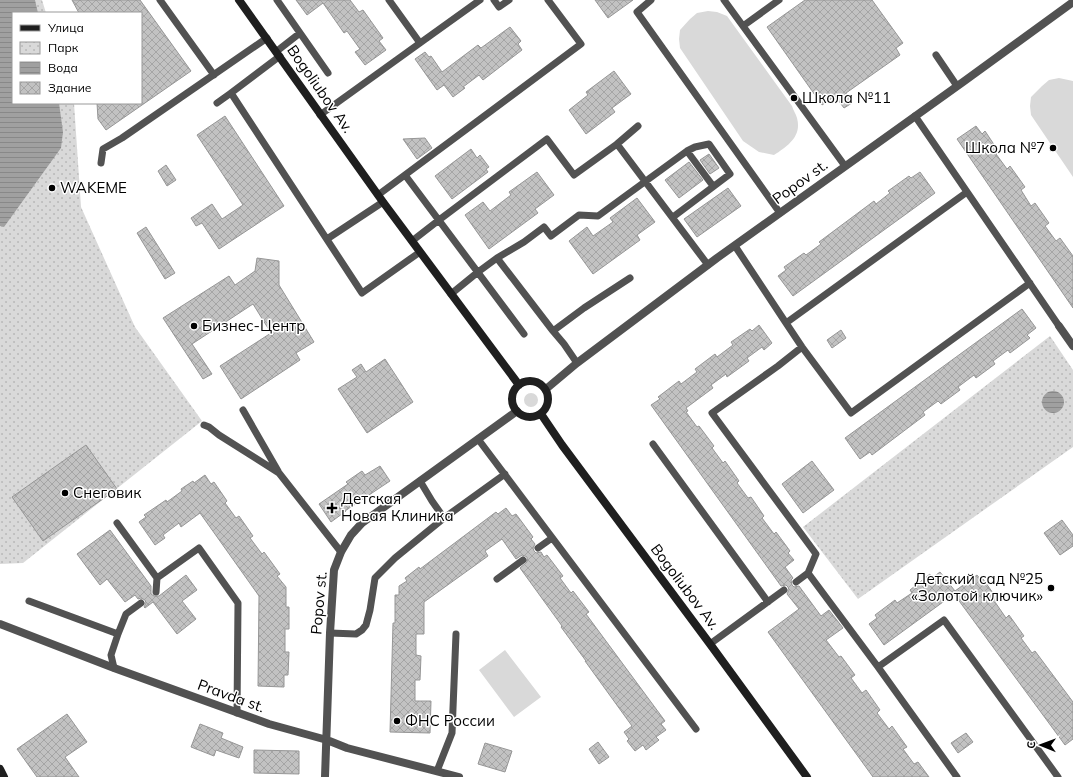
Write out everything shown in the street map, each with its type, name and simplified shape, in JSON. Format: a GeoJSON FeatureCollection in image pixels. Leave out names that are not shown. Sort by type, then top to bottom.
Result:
{"type":"FeatureCollection","features":[{"type":"Feature","properties":{"kind":"main road","name":"Bogoliubov Av."},"geometry":{"type":"LineString","coordinates":[[239,0],[383,202]]}},
{"type":"Feature","properties":{"kind":"main road"},"geometry":{"type":"LineString","coordinates":[[383,202],[519,385]]}},
{"type":"Feature","properties":{"kind":"main road"},"geometry":{"type":"LineString","coordinates":[[526,381],[540,383],[546,388],[548,402],[546,409],[541,414],[528,417],[517,411],[513,405],[512,398],[514,390],[526,381]]}},
{"type":"Feature","properties":{"kind":"main road","name":"Bogoliubov Av."},"geometry":{"type":"LineString","coordinates":[[541,414],[562,446],[807,777]]}},
{"type":"Feature","properties":{"kind":"main road"},"geometry":{"type":"LineString","coordinates":[[0,769],[4,777]]}},
{"type":"Feature","properties":{"kind":"street","name":"Popov st."},"geometry":{"type":"LineString","coordinates":[[546,388],[708,265],[1073,2]]}},
{"type":"Feature","properties":{"kind":"street"},"geometry":{"type":"LineString","coordinates":[[1059,326],[1073,346]]}},
{"type":"Feature","properties":{"kind":"street","name":"Popov st."},"geometry":{"type":"LineString","coordinates":[[325,777],[330,633],[334,570],[341,552],[351,535],[362,523],[517,411]]}},
{"type":"Feature","properties":{"kind":"street","name":"Pravda st."},"geometry":{"type":"LineString","coordinates":[[0,624],[114,668],[269,724],[327,740],[347,748],[459,777]]}},
{"type":"Feature","properties":{"kind":"lane"},"geometry":{"type":"LineString","coordinates":[[160,0],[214,75]]}},
{"type":"Feature","properties":{"kind":"lane"},"geometry":{"type":"LineString","coordinates":[[277,0],[328,73]]}},
{"type":"Feature","properties":{"kind":"lane"},"geometry":{"type":"LineString","coordinates":[[389,0],[420,43]]}},
{"type":"Feature","properties":{"kind":"lane"},"geometry":{"type":"LineString","coordinates":[[320,115],[480,0]]}},
{"type":"Feature","properties":{"kind":"lane"},"geometry":{"type":"LineString","coordinates":[[494,0],[499,7],[509,0]]}},
{"type":"Feature","properties":{"kind":"lane"},"geometry":{"type":"LineString","coordinates":[[378,195],[580,44],[548,0]]}},
{"type":"Feature","properties":{"kind":"lane"},"geometry":{"type":"LineString","coordinates":[[651,0],[637,12],[780,213]]}},
{"type":"Feature","properties":{"kind":"lane"},"geometry":{"type":"LineString","coordinates":[[724,0],[846,166]]}},
{"type":"Feature","properties":{"kind":"lane"},"geometry":{"type":"LineString","coordinates":[[743,26],[779,0]]}},
{"type":"Feature","properties":{"kind":"lane"},"geometry":{"type":"LineString","coordinates":[[217,103],[278,54],[300,33]]}},
{"type":"Feature","properties":{"kind":"lane"},"geometry":{"type":"LineString","coordinates":[[101,163],[102,149],[122,138],[267,38]]}},
{"type":"Feature","properties":{"kind":"lane"},"geometry":{"type":"LineString","coordinates":[[936,55],[957,86]]}},
{"type":"Feature","properties":{"kind":"lane"},"geometry":{"type":"LineString","coordinates":[[231,93],[362,293],[420,252]]}},
{"type":"Feature","properties":{"kind":"lane"},"geometry":{"type":"LineString","coordinates":[[915,116],[1059,326]]}},
{"type":"Feature","properties":{"kind":"lane"},"geometry":{"type":"LineString","coordinates":[[412,241],[547,139],[574,176],[617,144],[638,126]]}},
{"type":"Feature","properties":{"kind":"lane"},"geometry":{"type":"LineString","coordinates":[[617,144],[708,265]]}},
{"type":"Feature","properties":{"kind":"lane"},"geometry":{"type":"LineString","coordinates":[[451,294],[497,258],[524,242],[544,227],[551,236],[579,215],[598,216],[687,151],[695,147],[709,144],[730,174],[673,217]]}},
{"type":"Feature","properties":{"kind":"lane"},"geometry":{"type":"LineString","coordinates":[[687,151],[713,186]]}},
{"type":"Feature","properties":{"kind":"lane"},"geometry":{"type":"LineString","coordinates":[[405,175],[524,334]]}},
{"type":"Feature","properties":{"kind":"lane"},"geometry":{"type":"LineString","coordinates":[[786,323],[967,192]]}},
{"type":"Feature","properties":{"kind":"lane"},"geometry":{"type":"LineString","coordinates":[[327,239],[383,202]]}},
{"type":"Feature","properties":{"kind":"lane"},"geometry":{"type":"LineString","coordinates":[[735,246],[802,347],[851,413],[1030,283]]}},
{"type":"Feature","properties":{"kind":"lane"},"geometry":{"type":"LineString","coordinates":[[497,258],[577,363]]}},
{"type":"Feature","properties":{"kind":"lane"},"geometry":{"type":"LineString","coordinates":[[553,331],[584,308],[630,278]]}},
{"type":"Feature","properties":{"kind":"lane"},"geometry":{"type":"LineString","coordinates":[[796,582],[808,573],[816,554],[712,413],[802,347]]}},
{"type":"Feature","properties":{"kind":"lane"},"geometry":{"type":"LineString","coordinates":[[243,410],[279,473],[341,552]]}},
{"type":"Feature","properties":{"kind":"lane"},"geometry":{"type":"LineString","coordinates":[[204,425],[279,473]]}},
{"type":"Feature","properties":{"kind":"lane"},"geometry":{"type":"LineString","coordinates":[[478,439],[696,728]]}},
{"type":"Feature","properties":{"kind":"lane"},"geometry":{"type":"LineString","coordinates":[[653,444],[768,602]]}},
{"type":"Feature","properties":{"kind":"lane"},"geometry":{"type":"LineString","coordinates":[[330,633],[356,634],[362,630],[366,625],[370,610],[375,578],[395,558],[444,518],[505,474]]}},
{"type":"Feature","properties":{"kind":"lane"},"geometry":{"type":"LineString","coordinates":[[420,481],[444,518]]}},
{"type":"Feature","properties":{"kind":"lane"},"geometry":{"type":"LineString","coordinates":[[116,523],[157,578],[156,592]]}},
{"type":"Feature","properties":{"kind":"lane"},"geometry":{"type":"LineString","coordinates":[[538,548],[552,538]]}},
{"type":"Feature","properties":{"kind":"lane"},"geometry":{"type":"LineString","coordinates":[[157,578],[199,548],[238,603],[237,713]]}},
{"type":"Feature","properties":{"kind":"lane"},"geometry":{"type":"LineString","coordinates":[[497,578],[523,560]]}},
{"type":"Feature","properties":{"kind":"lane"},"geometry":{"type":"LineString","coordinates":[[808,573],[957,777]]}},
{"type":"Feature","properties":{"kind":"lane"},"geometry":{"type":"LineString","coordinates":[[710,644],[784,590]]}},
{"type":"Feature","properties":{"kind":"lane"},"geometry":{"type":"LineString","coordinates":[[29,601],[118,634]]}},
{"type":"Feature","properties":{"kind":"lane"},"geometry":{"type":"LineString","coordinates":[[114,668],[111,655],[126,614],[141,603]]}},
{"type":"Feature","properties":{"kind":"lane"},"geometry":{"type":"LineString","coordinates":[[878,667],[944,620],[1058,777]]}},
{"type":"Feature","properties":{"kind":"lane"},"geometry":{"type":"LineString","coordinates":[[437,771],[452,734],[456,634]]}},
{"type":"Feature","properties":{"kind":"green space"},"geometry":{"type":"Polygon","coordinates":[[[0,0],[42,0],[46,12],[12,12],[12,104],[74,104],[81,207],[135,327],[202,421],[23,563],[0,564],[0,0]]]}},
{"type":"Feature","properties":{"kind":"green space"},"geometry":{"type":"Polygon","coordinates":[[[708,11],[717,12],[727,16],[792,106],[797,116],[798,124],[796,135],[789,144],[774,155],[759,152],[743,141],[680,48],[680,30],[697,13],[708,11]]]}},
{"type":"Feature","properties":{"kind":"green space"},"geometry":{"type":"Polygon","coordinates":[[[1059,78],[1073,81],[1073,177],[1031,115],[1031,97],[1049,80],[1059,78]]]}},
{"type":"Feature","properties":{"kind":"green space"},"geometry":{"type":"Polygon","coordinates":[[[1050,336],[1073,370],[1073,447],[858,599],[803,527],[1050,336]]]}},
{"type":"Feature","properties":{"kind":"green space"},"geometry":{"type":"Polygon","coordinates":[[[528,393],[534,393],[538,397],[538,403],[534,407],[528,407],[524,403],[524,397],[528,393]]]}},
{"type":"Feature","properties":{"kind":"green space"},"geometry":{"type":"Polygon","coordinates":[[[505,650],[541,697],[514,717],[479,670],[505,650]]]}},
{"type":"Feature","properties":{"kind":"water"},"geometry":{"type":"Polygon","coordinates":[[[0,0],[35,0],[38,12],[12,12],[12,104],[59,104],[63,132],[61,148],[4,227],[0,226],[0,0]]]}},
{"type":"Feature","properties":{"kind":"water"},"geometry":{"type":"Polygon","coordinates":[[[1053,391],[1061,394],[1064,402],[1061,410],[1053,413],[1045,410],[1042,402],[1045,394],[1053,391]]]}},
{"type":"Feature","properties":{"kind":"building"},"geometry":{"type":"Polygon","coordinates":[[[72,0],[140,0],[191,71],[106,130],[98,119],[97,104],[142,104],[142,12],[78,12],[72,0]]]}},
{"type":"Feature","properties":{"kind":"building"},"geometry":{"type":"Polygon","coordinates":[[[296,0],[350,0],[359,12],[363,10],[383,38],[379,41],[386,50],[365,65],[355,52],[360,49],[347,31],[344,33],[323,3],[307,15],[296,0]]]}},
{"type":"Feature","properties":{"kind":"building"},"geometry":{"type":"Polygon","coordinates":[[[595,0],[633,0],[608,18],[595,0]]]}},
{"type":"Feature","properties":{"kind":"building"},"geometry":{"type":"Polygon","coordinates":[[[805,0],[872,0],[903,43],[896,48],[900,55],[846,93],[852,103],[844,108],[835,96],[822,105],[767,27],[805,0]]]}},
{"type":"Feature","properties":{"kind":"building"},"geometry":{"type":"Polygon","coordinates":[[[510,27],[521,41],[518,44],[522,50],[483,80],[479,75],[453,97],[444,85],[437,90],[415,59],[425,52],[429,57],[431,56],[442,72],[478,45],[481,48],[510,27]]]}},
{"type":"Feature","properties":{"kind":"building"},"geometry":{"type":"Polygon","coordinates":[[[614,71],[631,94],[612,108],[615,112],[586,134],[569,110],[588,95],[586,92],[614,71]]]}},
{"type":"Feature","properties":{"kind":"building"},"geometry":{"type":"Polygon","coordinates":[[[225,116],[284,206],[219,249],[202,223],[196,226],[191,218],[212,204],[222,219],[243,205],[197,135],[225,116]]]}},
{"type":"Feature","properties":{"kind":"building"},"geometry":{"type":"Polygon","coordinates":[[[976,126],[982,134],[985,131],[999,152],[996,154],[1007,169],[1010,166],[1025,187],[1021,190],[1031,206],[1035,203],[1049,223],[1045,226],[1056,241],[1060,238],[1073,256],[1073,308],[957,139],[976,126]]]}},
{"type":"Feature","properties":{"kind":"building"},"geometry":{"type":"Polygon","coordinates":[[[425,138],[432,148],[417,159],[403,139],[425,138]]]}},
{"type":"Feature","properties":{"kind":"building"},"geometry":{"type":"Polygon","coordinates":[[[471,149],[477,158],[480,155],[489,167],[486,169],[488,172],[452,199],[435,176],[471,149]]]}},
{"type":"Feature","properties":{"kind":"building"},"geometry":{"type":"Polygon","coordinates":[[[709,154],[719,168],[710,174],[700,160],[709,154]]]}},
{"type":"Feature","properties":{"kind":"building"},"geometry":{"type":"Polygon","coordinates":[[[689,162],[703,180],[679,198],[665,180],[689,162]]]}},
{"type":"Feature","properties":{"kind":"building"},"geometry":{"type":"Polygon","coordinates":[[[166,165],[176,180],[167,186],[158,171],[166,165]]]}},
{"type":"Feature","properties":{"kind":"building"},"geometry":{"type":"Polygon","coordinates":[[[537,172],[554,195],[535,209],[538,213],[489,249],[465,215],[483,202],[490,211],[511,195],[509,192],[537,172]]]}},
{"type":"Feature","properties":{"kind":"building"},"geometry":{"type":"Polygon","coordinates":[[[920,172],[935,193],[793,296],[778,276],[786,270],[784,267],[804,253],[806,255],[821,244],[819,242],[874,201],[876,204],[890,193],[888,191],[909,176],[911,178],[920,172]]]}},
{"type":"Feature","properties":{"kind":"building"},"geometry":{"type":"Polygon","coordinates":[[[728,188],[741,206],[697,237],[684,219],[728,188]]]}},
{"type":"Feature","properties":{"kind":"building"},"geometry":{"type":"Polygon","coordinates":[[[637,198],[655,222],[637,235],[640,240],[593,274],[569,241],[587,227],[593,236],[613,222],[610,218],[637,198]]]}},
{"type":"Feature","properties":{"kind":"building"},"geometry":{"type":"Polygon","coordinates":[[[146,227],[175,273],[165,279],[137,233],[146,227]]]}},
{"type":"Feature","properties":{"kind":"building","name":"Бизнес-Центр"},"geometry":{"type":"Polygon","coordinates":[[[257,258],[279,261],[279,285],[314,342],[296,353],[300,360],[241,399],[220,366],[271,333],[253,304],[192,344],[212,374],[203,379],[163,318],[229,276],[235,285],[255,271],[257,258]]]}},
{"type":"Feature","properties":{"kind":"building"},"geometry":{"type":"Polygon","coordinates":[[[1022,309],[1036,328],[1027,335],[1030,338],[1010,353],[1008,350],[993,361],[995,364],[976,378],[974,375],[958,387],[960,390],[941,404],[938,401],[923,412],[925,415],[872,455],[870,452],[860,459],[845,438],[1022,309]]]}},
{"type":"Feature","properties":{"kind":"building"},"geometry":{"type":"Polygon","coordinates":[[[759,325],[772,343],[764,350],[762,347],[747,358],[749,361],[727,377],[726,374],[711,385],[713,388],[686,408],[688,411],[686,412],[714,446],[712,448],[723,463],[725,461],[739,481],[737,483],[748,498],[751,497],[764,516],[762,518],[774,534],[776,532],[790,551],[788,553],[794,560],[785,567],[793,578],[791,580],[792,585],[794,587],[799,586],[821,616],[829,610],[843,628],[826,640],[839,657],[841,656],[855,675],[851,678],[862,693],[866,690],[880,710],[877,713],[889,729],[892,726],[907,747],[903,749],[914,764],[918,762],[929,777],[873,777],[768,632],[799,609],[787,594],[789,590],[788,587],[786,585],[781,586],[651,405],[660,399],[658,397],[679,381],[681,384],[697,372],[695,369],[715,354],[717,357],[733,345],[731,342],[750,329],[752,331],[759,325]]]}},
{"type":"Feature","properties":{"kind":"building"},"geometry":{"type":"Polygon","coordinates":[[[841,330],[846,338],[832,348],[827,340],[841,330]]]}},
{"type":"Feature","properties":{"kind":"building"},"geometry":{"type":"Polygon","coordinates":[[[385,359],[413,402],[367,433],[338,389],[357,377],[352,370],[361,364],[366,372],[385,359]]]}},
{"type":"Feature","properties":{"kind":"building","name":"Снеговик"},"geometry":{"type":"Polygon","coordinates":[[[86,445],[117,489],[43,541],[12,497],[86,445]]]}},
{"type":"Feature","properties":{"kind":"building"},"geometry":{"type":"Polygon","coordinates":[[[812,461],[834,490],[803,513],[782,484],[812,461]]]}},
{"type":"Feature","properties":{"kind":"building"},"geometry":{"type":"Polygon","coordinates":[[[380,466],[390,481],[331,522],[319,504],[348,484],[346,482],[362,471],[365,475],[380,466]]]}},
{"type":"Feature","properties":{"kind":"building"},"geometry":{"type":"Polygon","coordinates":[[[205,475],[211,484],[214,482],[227,501],[225,503],[236,518],[239,516],[253,536],[250,538],[262,554],[264,552],[280,574],[277,576],[286,587],[286,607],[289,607],[289,629],[285,629],[285,652],[289,652],[288,675],[284,675],[284,687],[258,686],[259,596],[200,513],[181,527],[179,523],[163,535],[165,538],[155,545],[139,522],[146,517],[144,515],[166,500],[167,502],[182,491],[181,489],[193,481],[194,483],[205,475]]]}},
{"type":"Feature","properties":{"kind":"building"},"geometry":{"type":"Polygon","coordinates":[[[506,508],[512,516],[516,514],[533,537],[531,539],[535,544],[533,548],[534,551],[536,553],[541,552],[544,557],[547,555],[563,576],[560,578],[571,593],[573,591],[589,612],[586,614],[665,721],[661,724],[666,730],[656,737],[659,740],[646,750],[643,745],[635,751],[627,741],[629,739],[624,732],[632,726],[520,568],[527,562],[527,557],[522,555],[516,559],[502,539],[485,551],[488,556],[424,602],[424,634],[416,634],[416,655],[421,656],[420,680],[415,680],[415,701],[431,701],[430,733],[390,732],[393,623],[395,623],[395,595],[399,595],[399,586],[407,581],[405,578],[419,567],[420,569],[496,512],[498,514],[506,508]]]}},
{"type":"Feature","properties":{"kind":"building"},"geometry":{"type":"Polygon","coordinates":[[[1062,520],[1073,535],[1073,546],[1060,555],[1044,533],[1062,520]]]}},
{"type":"Feature","properties":{"kind":"building"},"geometry":{"type":"Polygon","coordinates":[[[110,530],[151,586],[151,594],[154,596],[159,596],[186,575],[197,590],[182,601],[196,619],[177,634],[153,602],[145,608],[145,600],[141,598],[138,599],[135,595],[125,602],[107,579],[100,585],[77,554],[110,530]]]}},
{"type":"Feature","properties":{"kind":"building"},"geometry":{"type":"Polygon","coordinates":[[[940,572],[955,591],[977,575],[981,580],[983,579],[998,600],[995,602],[1006,618],[1009,615],[1024,636],[1021,638],[1032,653],[1035,651],[1073,702],[1073,739],[1065,745],[954,594],[884,645],[869,624],[877,618],[875,615],[895,600],[897,603],[912,593],[910,590],[930,574],[932,578],[940,572]]]}},
{"type":"Feature","properties":{"kind":"building"},"geometry":{"type":"Polygon","coordinates":[[[67,714],[87,742],[65,757],[79,777],[37,777],[17,749],[67,714]]]}},
{"type":"Feature","properties":{"kind":"building"},"geometry":{"type":"Polygon","coordinates":[[[200,724],[223,733],[221,738],[243,747],[239,758],[216,750],[214,756],[191,747],[200,724]]]}},
{"type":"Feature","properties":{"kind":"building"},"geometry":{"type":"Polygon","coordinates":[[[966,733],[973,742],[958,753],[951,743],[966,733]]]}},
{"type":"Feature","properties":{"kind":"building"},"geometry":{"type":"Polygon","coordinates":[[[598,742],[609,757],[599,764],[589,749],[598,742]]]}},
{"type":"Feature","properties":{"kind":"building"},"geometry":{"type":"Polygon","coordinates":[[[485,743],[512,751],[505,772],[478,764],[485,743]]]}},
{"type":"Feature","properties":{"kind":"building"},"geometry":{"type":"Polygon","coordinates":[[[254,750],[299,751],[299,774],[254,773],[254,750]]]}},
{"type":"Feature","properties":{"kind":"place","name":"Школа №11"},"geometry":{"type":"Point","coordinates":[794,98]}},
{"type":"Feature","properties":{"kind":"place","name":"Школа №7"},"geometry":{"type":"Point","coordinates":[1053,148]}},
{"type":"Feature","properties":{"kind":"place","name":"WAKEME"},"geometry":{"type":"Point","coordinates":[52,188]}},
{"type":"Feature","properties":{"kind":"place","name":"Бизнес-Центр"},"geometry":{"type":"Point","coordinates":[194,326]}},
{"type":"Feature","properties":{"kind":"place","name":"Снеговик"},"geometry":{"type":"Point","coordinates":[65,493]}},
{"type":"Feature","properties":{"kind":"place","name":"Детская Новая Клиника"},"geometry":{"type":"Point","coordinates":[332,508]}},
{"type":"Feature","properties":{"kind":"place","name":"Детский сад №25 «Золотой ключик»"},"geometry":{"type":"Point","coordinates":[1051,588]}},
{"type":"Feature","properties":{"kind":"place","name":"ФНС России"},"geometry":{"type":"Point","coordinates":[397,721]}}]}
